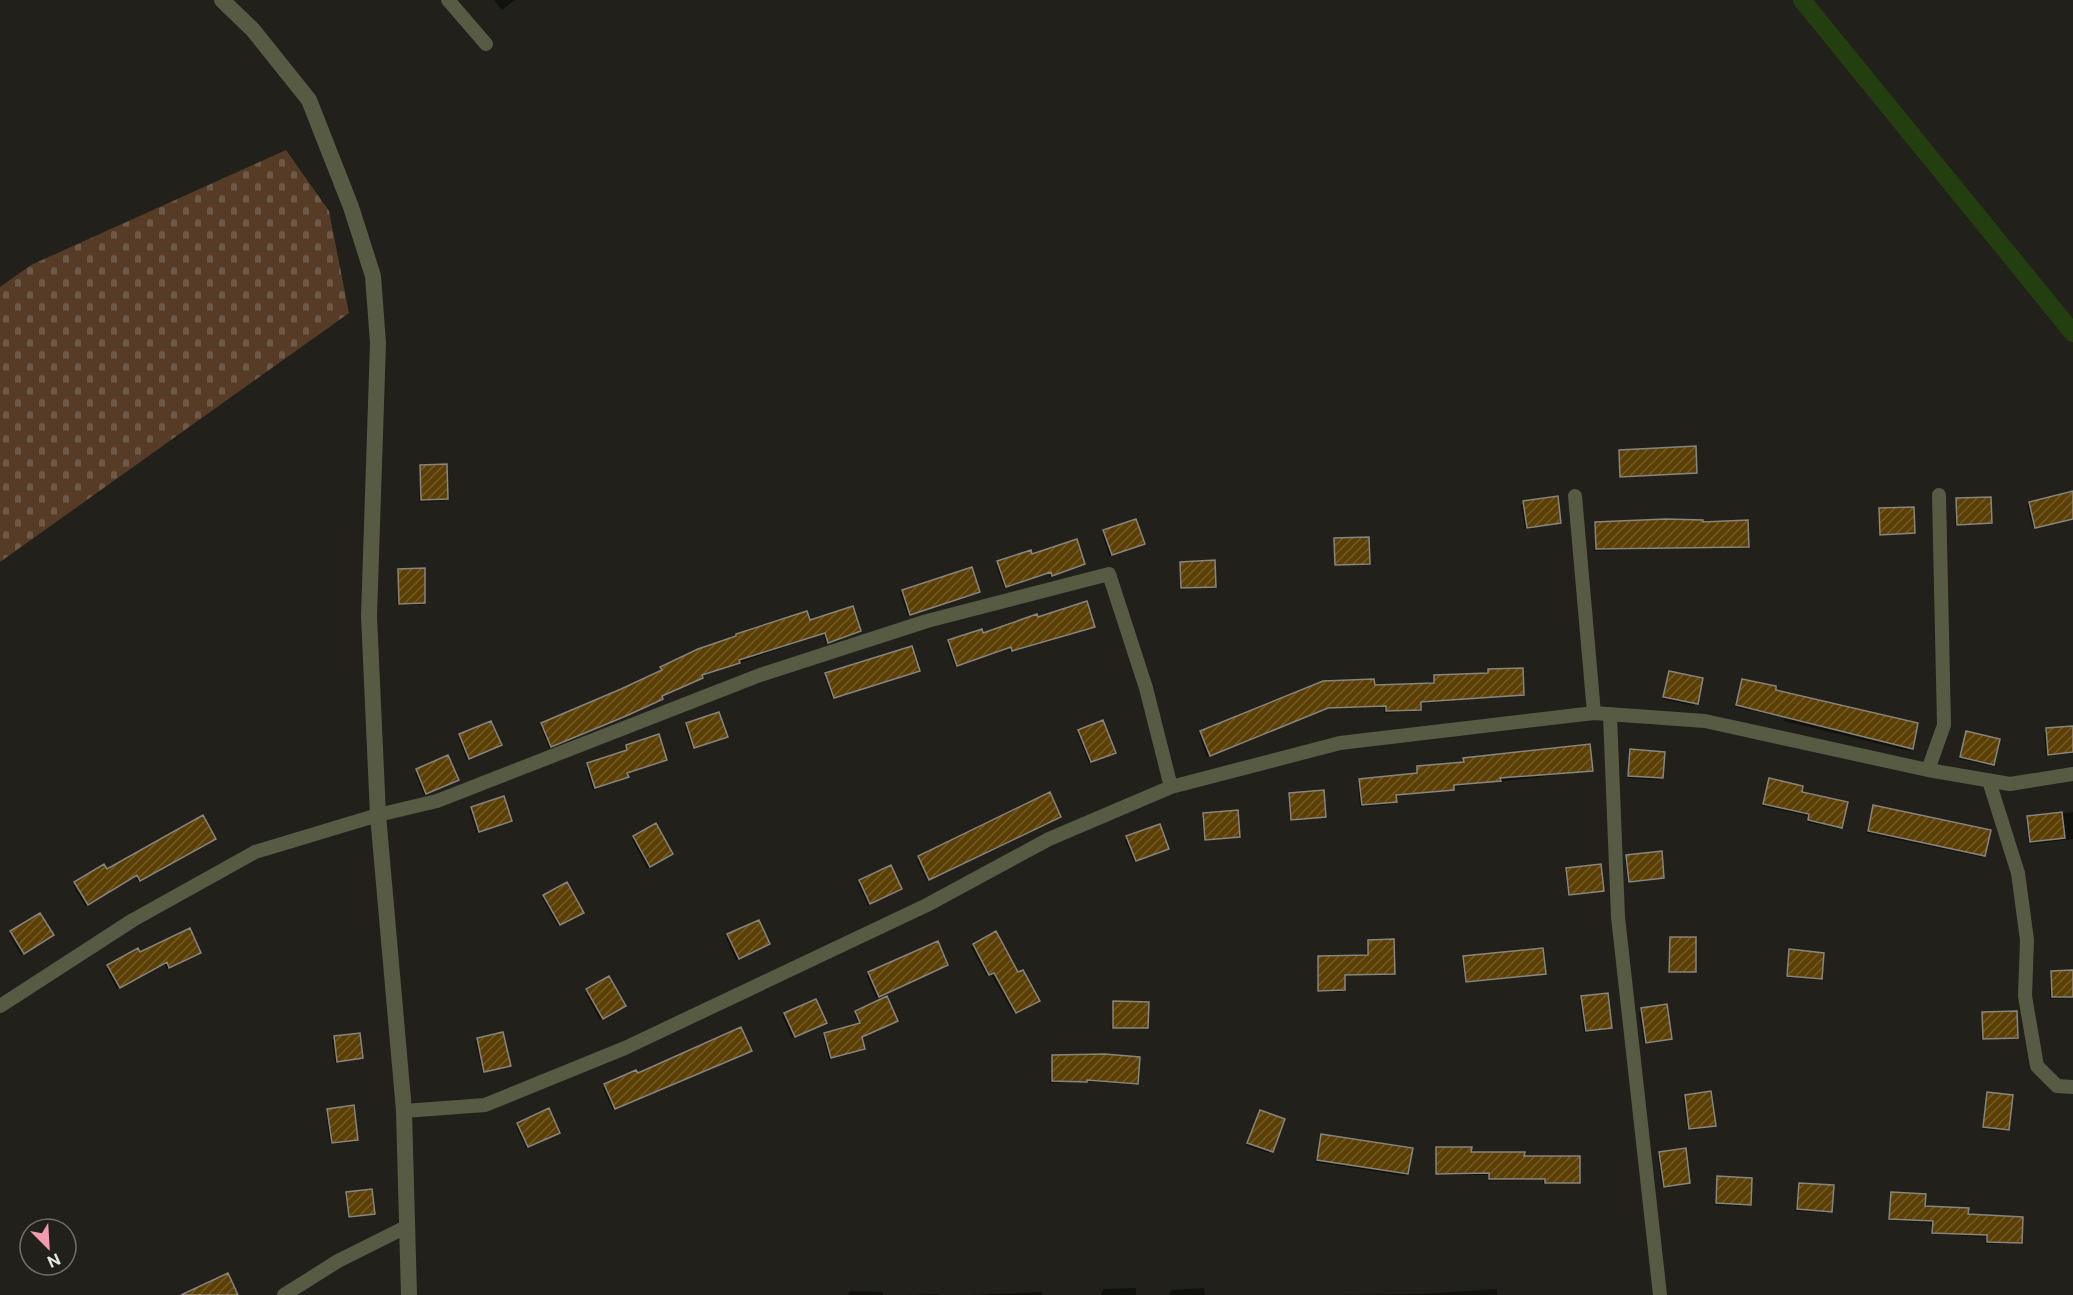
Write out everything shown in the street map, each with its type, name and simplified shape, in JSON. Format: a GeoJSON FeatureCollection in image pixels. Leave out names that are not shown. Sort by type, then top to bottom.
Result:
{"type":"FeatureCollection","features":[{"type":"Feature","properties":{"kind":"street"},"geometry":{"type":"LineString","coordinates":[[222,0],[253,30],[309,100],[351,207],[373,276],[378,344],[369,616],[378,815],[404,1111],[410,1295]]}},
{"type":"Feature","properties":{"kind":"street"},"geometry":{"type":"LineString","coordinates":[[447,0],[486,44]]}},
{"type":"Feature","properties":{"kind":"street"},"geometry":{"type":"LineString","coordinates":[[1928,770],[1944,725],[1939,495]]}},
{"type":"Feature","properties":{"kind":"street"},"geometry":{"type":"LineString","coordinates":[[1575,496],[1594,713]]}},
{"type":"Feature","properties":{"kind":"street"},"geometry":{"type":"LineString","coordinates":[[0,1006],[133,920],[255,852],[378,815],[437,801],[760,675],[927,621],[1109,574],[1146,688],[1171,788]]}},
{"type":"Feature","properties":{"kind":"street"},"geometry":{"type":"LineString","coordinates":[[404,1111],[485,1105],[625,1048],[927,905],[1049,839],[1171,788],[1340,743],[1594,713],[1705,721],[1928,770],[2010,784],[2073,774]]}},
{"type":"Feature","properties":{"kind":"street"},"geometry":{"type":"LineString","coordinates":[[1610,715],[1618,917],[1660,1295]]}},
{"type":"Feature","properties":{"kind":"street"},"geometry":{"type":"LineString","coordinates":[[1989,781],[2018,873],[2027,940],[2025,996],[2037,1066],[2057,1086],[2073,1087]]}},
{"type":"Feature","properties":{"kind":"street"},"geometry":{"type":"LineString","coordinates":[[284,1295],[338,1262],[406,1227]]}},
{"type":"Feature","properties":{"kind":"green space"},"geometry":{"type":"Polygon","coordinates":[[[286,150],[329,211],[349,313],[0,562],[0,287],[31,265],[286,150]]]}},
{"type":"Feature","properties":{"kind":"building"},"geometry":{"type":"Polygon","coordinates":[[[1696,446],[1697,473],[1620,477],[1619,450],[1696,446]]]}},
{"type":"Feature","properties":{"kind":"building"},"geometry":{"type":"Polygon","coordinates":[[[447,464],[448,499],[421,500],[420,465],[447,464]]]}},
{"type":"Feature","properties":{"kind":"building"},"geometry":{"type":"Polygon","coordinates":[[[2073,491],[2073,519],[2035,528],[2029,502],[2073,491]]]}},
{"type":"Feature","properties":{"kind":"building"},"geometry":{"type":"Polygon","coordinates":[[[1558,496],[1561,523],[1527,528],[1523,501],[1558,496]]]}},
{"type":"Feature","properties":{"kind":"building"},"geometry":{"type":"Polygon","coordinates":[[[1991,497],[1992,523],[1957,525],[1956,498],[1991,497]]]}},
{"type":"Feature","properties":{"kind":"building"},"geometry":{"type":"Polygon","coordinates":[[[1914,507],[1915,533],[1880,535],[1879,508],[1914,507]]]}},
{"type":"Feature","properties":{"kind":"building"},"geometry":{"type":"Polygon","coordinates":[[[1136,519],[1145,544],[1112,555],[1103,530],[1136,519]]]}},
{"type":"Feature","properties":{"kind":"building"},"geometry":{"type":"Polygon","coordinates":[[[1703,520],[1703,522],[1748,520],[1749,547],[1596,549],[1595,522],[1703,520]]]}},
{"type":"Feature","properties":{"kind":"building"},"geometry":{"type":"Polygon","coordinates":[[[1369,537],[1370,564],[1335,565],[1334,538],[1369,537]]]}},
{"type":"Feature","properties":{"kind":"building"},"geometry":{"type":"Polygon","coordinates":[[[1077,539],[1085,564],[1052,576],[1051,572],[1006,587],[997,561],[1031,550],[1032,554],[1077,539]]]}},
{"type":"Feature","properties":{"kind":"building"},"geometry":{"type":"Polygon","coordinates":[[[1215,560],[1216,587],[1181,588],[1180,562],[1215,560]]]}},
{"type":"Feature","properties":{"kind":"building"},"geometry":{"type":"Polygon","coordinates":[[[972,567],[980,592],[910,615],[902,590],[972,567]]]}},
{"type":"Feature","properties":{"kind":"building"},"geometry":{"type":"Polygon","coordinates":[[[425,568],[425,603],[399,604],[398,569],[425,568]]]}},
{"type":"Feature","properties":{"kind":"building"},"geometry":{"type":"Polygon","coordinates":[[[1087,601],[1095,627],[1012,651],[1011,647],[957,666],[948,640],[982,629],[983,633],[1037,614],[1038,617],[1087,601]]]}},
{"type":"Feature","properties":{"kind":"building"},"geometry":{"type":"Polygon","coordinates":[[[853,606],[861,631],[828,643],[825,633],[739,660],[740,663],[702,675],[703,678],[662,696],[663,699],[551,747],[541,723],[662,670],[660,667],[698,649],[807,611],[810,620],[853,606]]]}},
{"type":"Feature","properties":{"kind":"building"},"geometry":{"type":"Polygon","coordinates":[[[912,646],[920,671],[834,698],[825,673],[912,646]]]}},
{"type":"Feature","properties":{"kind":"building"},"geometry":{"type":"Polygon","coordinates":[[[1523,668],[1524,695],[1421,702],[1421,710],[1386,711],[1386,706],[1328,708],[1210,756],[1200,731],[1323,681],[1374,679],[1375,685],[1434,683],[1434,675],[1488,673],[1488,669],[1523,668]]]}},
{"type":"Feature","properties":{"kind":"building"},"geometry":{"type":"Polygon","coordinates":[[[1669,671],[1703,678],[1698,704],[1663,697],[1669,671]]]}},
{"type":"Feature","properties":{"kind":"building"},"geometry":{"type":"Polygon","coordinates":[[[1742,679],[1776,686],[1776,690],[1918,723],[1913,749],[1736,705],[1742,679]]]}},
{"type":"Feature","properties":{"kind":"building"},"geometry":{"type":"Polygon","coordinates":[[[719,712],[728,737],[694,748],[686,723],[719,712]]]}},
{"type":"Feature","properties":{"kind":"building"},"geometry":{"type":"Polygon","coordinates":[[[1103,720],[1116,753],[1091,762],[1078,730],[1103,720]]]}},
{"type":"Feature","properties":{"kind":"building"},"geometry":{"type":"Polygon","coordinates":[[[491,721],[502,745],[469,759],[459,734],[491,721]]]}},
{"type":"Feature","properties":{"kind":"building"},"geometry":{"type":"Polygon","coordinates":[[[2073,726],[2073,752],[2048,755],[2046,728],[2073,726]]]}},
{"type":"Feature","properties":{"kind":"building"},"geometry":{"type":"Polygon","coordinates":[[[1966,731],[2000,739],[1994,765],[1960,757],[1966,731]]]}},
{"type":"Feature","properties":{"kind":"building"},"geometry":{"type":"Polygon","coordinates":[[[659,734],[667,760],[627,773],[629,777],[595,788],[587,763],[627,750],[626,745],[659,734]]]}},
{"type":"Feature","properties":{"kind":"building"},"geometry":{"type":"Polygon","coordinates":[[[1590,744],[1593,771],[1500,778],[1501,781],[1454,785],[1454,790],[1396,795],[1397,802],[1362,805],[1359,779],[1417,773],[1417,766],[1464,762],[1463,758],[1590,744]]]}},
{"type":"Feature","properties":{"kind":"building"},"geometry":{"type":"Polygon","coordinates":[[[1630,749],[1665,752],[1663,778],[1628,776],[1630,749]]]}},
{"type":"Feature","properties":{"kind":"building"},"geometry":{"type":"Polygon","coordinates":[[[448,755],[459,780],[426,794],[416,769],[448,755]]]}},
{"type":"Feature","properties":{"kind":"building"},"geometry":{"type":"Polygon","coordinates":[[[1769,778],[1803,786],[1802,792],[1848,802],[1842,828],[1808,820],[1809,814],[1763,804],[1769,778]]]}},
{"type":"Feature","properties":{"kind":"building"},"geometry":{"type":"Polygon","coordinates":[[[1324,790],[1326,817],[1291,820],[1289,793],[1324,790]]]}},
{"type":"Feature","properties":{"kind":"building"},"geometry":{"type":"Polygon","coordinates":[[[1050,792],[1061,817],[929,880],[918,856],[1050,792]]]}},
{"type":"Feature","properties":{"kind":"building"},"geometry":{"type":"Polygon","coordinates":[[[504,796],[512,821],[479,832],[471,807],[504,796]]]}},
{"type":"Feature","properties":{"kind":"building"},"geometry":{"type":"Polygon","coordinates":[[[1873,805],[1991,830],[1985,856],[1868,831],[1873,805]]]}},
{"type":"Feature","properties":{"kind":"building"},"geometry":{"type":"Polygon","coordinates":[[[1238,810],[1240,837],[1205,840],[1203,813],[1238,810]]]}},
{"type":"Feature","properties":{"kind":"building"},"geometry":{"type":"Polygon","coordinates":[[[2062,812],[2065,838],[2030,842],[2027,816],[2062,812]]]}},
{"type":"Feature","properties":{"kind":"building"},"geometry":{"type":"Polygon","coordinates":[[[203,815],[216,839],[140,881],[137,875],[88,905],[74,882],[104,864],[107,869],[203,815]]]}},
{"type":"Feature","properties":{"kind":"building"},"geometry":{"type":"Polygon","coordinates":[[[656,823],[673,854],[650,867],[633,836],[656,823]]]}},
{"type":"Feature","properties":{"kind":"building"},"geometry":{"type":"Polygon","coordinates":[[[1160,824],[1169,849],[1136,861],[1126,836],[1160,824]]]}},
{"type":"Feature","properties":{"kind":"building"},"geometry":{"type":"Polygon","coordinates":[[[1662,851],[1664,878],[1629,882],[1626,855],[1662,851]]]}},
{"type":"Feature","properties":{"kind":"building"},"geometry":{"type":"Polygon","coordinates":[[[1601,864],[1604,891],[1569,895],[1566,868],[1601,864]]]}},
{"type":"Feature","properties":{"kind":"building"},"geometry":{"type":"Polygon","coordinates":[[[891,865],[902,889],[870,904],[859,880],[891,865]]]}},
{"type":"Feature","properties":{"kind":"building"},"geometry":{"type":"Polygon","coordinates":[[[567,882],[584,913],[560,925],[543,895],[567,882]]]}},
{"type":"Feature","properties":{"kind":"building"},"geometry":{"type":"Polygon","coordinates":[[[40,913],[54,935],[24,954],[10,931],[40,913]]]}},
{"type":"Feature","properties":{"kind":"building"},"geometry":{"type":"Polygon","coordinates":[[[759,920],[770,944],[739,959],[727,934],[759,920]]]}},
{"type":"Feature","properties":{"kind":"building"},"geometry":{"type":"Polygon","coordinates":[[[190,928],[201,953],[169,968],[167,962],[120,988],[107,965],[138,948],[140,952],[190,928]]]}},
{"type":"Feature","properties":{"kind":"building"},"geometry":{"type":"Polygon","coordinates":[[[996,931],[1018,972],[1023,970],[1040,1001],[1016,1013],[994,973],[989,975],[973,944],[996,931]]]}},
{"type":"Feature","properties":{"kind":"building"},"geometry":{"type":"Polygon","coordinates":[[[1670,937],[1696,937],[1696,972],[1669,972],[1670,937]]]}},
{"type":"Feature","properties":{"kind":"building"},"geometry":{"type":"Polygon","coordinates":[[[1394,939],[1395,974],[1345,975],[1345,990],[1318,991],[1318,956],[1368,955],[1368,940],[1394,939]]]}},
{"type":"Feature","properties":{"kind":"building"},"geometry":{"type":"Polygon","coordinates":[[[938,941],[948,965],[879,997],[868,972],[938,941]]]}},
{"type":"Feature","properties":{"kind":"building"},"geometry":{"type":"Polygon","coordinates":[[[1543,948],[1546,974],[1466,982],[1463,956],[1543,948]]]}},
{"type":"Feature","properties":{"kind":"building"},"geometry":{"type":"Polygon","coordinates":[[[1789,949],[1824,953],[1822,979],[1787,976],[1789,949]]]}},
{"type":"Feature","properties":{"kind":"building"},"geometry":{"type":"Polygon","coordinates":[[[2073,970],[2073,997],[2052,997],[2051,971],[2073,970]]]}},
{"type":"Feature","properties":{"kind":"building"},"geometry":{"type":"Polygon","coordinates":[[[609,976],[626,1006],[603,1019],[586,989],[609,976]]]}},
{"type":"Feature","properties":{"kind":"building"},"geometry":{"type":"Polygon","coordinates":[[[1608,993],[1612,1028],[1586,1031],[1581,996],[1608,993]]]}},
{"type":"Feature","properties":{"kind":"building"},"geometry":{"type":"Polygon","coordinates":[[[887,996],[898,1021],[862,1037],[865,1049],[831,1058],[824,1033],[860,1023],[855,1011],[887,996]]]}},
{"type":"Feature","properties":{"kind":"building"},"geometry":{"type":"Polygon","coordinates":[[[816,999],[827,1023],[795,1037],[784,1013],[816,999]]]}},
{"type":"Feature","properties":{"kind":"building"},"geometry":{"type":"Polygon","coordinates":[[[1113,1001],[1149,1002],[1148,1028],[1113,1028],[1113,1001]]]}},
{"type":"Feature","properties":{"kind":"building"},"geometry":{"type":"Polygon","coordinates":[[[1667,1004],[1672,1039],[1646,1043],[1641,1008],[1667,1004]]]}},
{"type":"Feature","properties":{"kind":"building"},"geometry":{"type":"Polygon","coordinates":[[[2017,1011],[2018,1038],[1983,1039],[1982,1012],[2017,1011]]]}},
{"type":"Feature","properties":{"kind":"building"},"geometry":{"type":"Polygon","coordinates":[[[741,1027],[752,1051],[615,1109],[604,1084],[636,1070],[638,1073],[741,1027]]]}},
{"type":"Feature","properties":{"kind":"building"},"geometry":{"type":"Polygon","coordinates":[[[503,1032],[511,1066],[484,1072],[477,1038],[503,1032]]]}},
{"type":"Feature","properties":{"kind":"building"},"geometry":{"type":"Polygon","coordinates":[[[360,1033],[363,1058],[337,1062],[334,1036],[360,1033]]]}},
{"type":"Feature","properties":{"kind":"building"},"geometry":{"type":"Polygon","coordinates":[[[1105,1054],[1140,1057],[1138,1084],[1087,1080],[1087,1082],[1052,1081],[1052,1055],[1105,1054]]]}},
{"type":"Feature","properties":{"kind":"building"},"geometry":{"type":"Polygon","coordinates":[[[1711,1091],[1716,1126],[1689,1129],[1685,1095],[1711,1091]]]}},
{"type":"Feature","properties":{"kind":"building"},"geometry":{"type":"Polygon","coordinates":[[[1987,1092],[2013,1095],[2009,1130],[1983,1127],[1987,1092]]]}},
{"type":"Feature","properties":{"kind":"building"},"geometry":{"type":"Polygon","coordinates":[[[354,1105],[358,1140],[332,1143],[327,1109],[354,1105]]]}},
{"type":"Feature","properties":{"kind":"building"},"geometry":{"type":"Polygon","coordinates":[[[549,1108],[560,1133],[528,1147],[517,1123],[549,1108]]]}},
{"type":"Feature","properties":{"kind":"building"},"geometry":{"type":"Polygon","coordinates":[[[1260,1110],[1285,1119],[1273,1152],[1247,1143],[1260,1110]]]}},
{"type":"Feature","properties":{"kind":"building"},"geometry":{"type":"Polygon","coordinates":[[[1321,1134],[1413,1148],[1408,1174],[1317,1160],[1321,1134]]]}},
{"type":"Feature","properties":{"kind":"building"},"geometry":{"type":"Polygon","coordinates":[[[1436,1147],[1472,1147],[1471,1152],[1525,1152],[1524,1156],[1580,1156],[1580,1183],[1545,1183],[1545,1179],[1489,1179],[1489,1173],[1436,1174],[1436,1147]]]}},
{"type":"Feature","properties":{"kind":"building"},"geometry":{"type":"Polygon","coordinates":[[[1686,1148],[1690,1183],[1664,1187],[1659,1152],[1686,1148]]]}},
{"type":"Feature","properties":{"kind":"building"},"geometry":{"type":"Polygon","coordinates":[[[1717,1176],[1752,1178],[1751,1205],[1716,1203],[1717,1176]]]}},
{"type":"Feature","properties":{"kind":"building"},"geometry":{"type":"Polygon","coordinates":[[[1799,1183],[1834,1185],[1832,1212],[1797,1209],[1799,1183]]]}},
{"type":"Feature","properties":{"kind":"building"},"geometry":{"type":"Polygon","coordinates":[[[372,1189],[375,1214],[349,1217],[346,1192],[372,1189]]]}},
{"type":"Feature","properties":{"kind":"building"},"geometry":{"type":"Polygon","coordinates":[[[1891,1192],[1926,1194],[1925,1206],[1969,1208],[1968,1214],[2023,1217],[2022,1243],[1987,1242],[1987,1235],[1932,1233],[1933,1221],[1889,1219],[1891,1192]]]}},
{"type":"Feature","properties":{"kind":"building"},"geometry":{"type":"Polygon","coordinates":[[[228,1273],[238,1295],[181,1295],[228,1273]]]}},
{"type":"Feature","properties":{"kind":"waterway"},"geometry":{"type":"LineString","coordinates":[[1802,0],[2073,333]]}}]}
